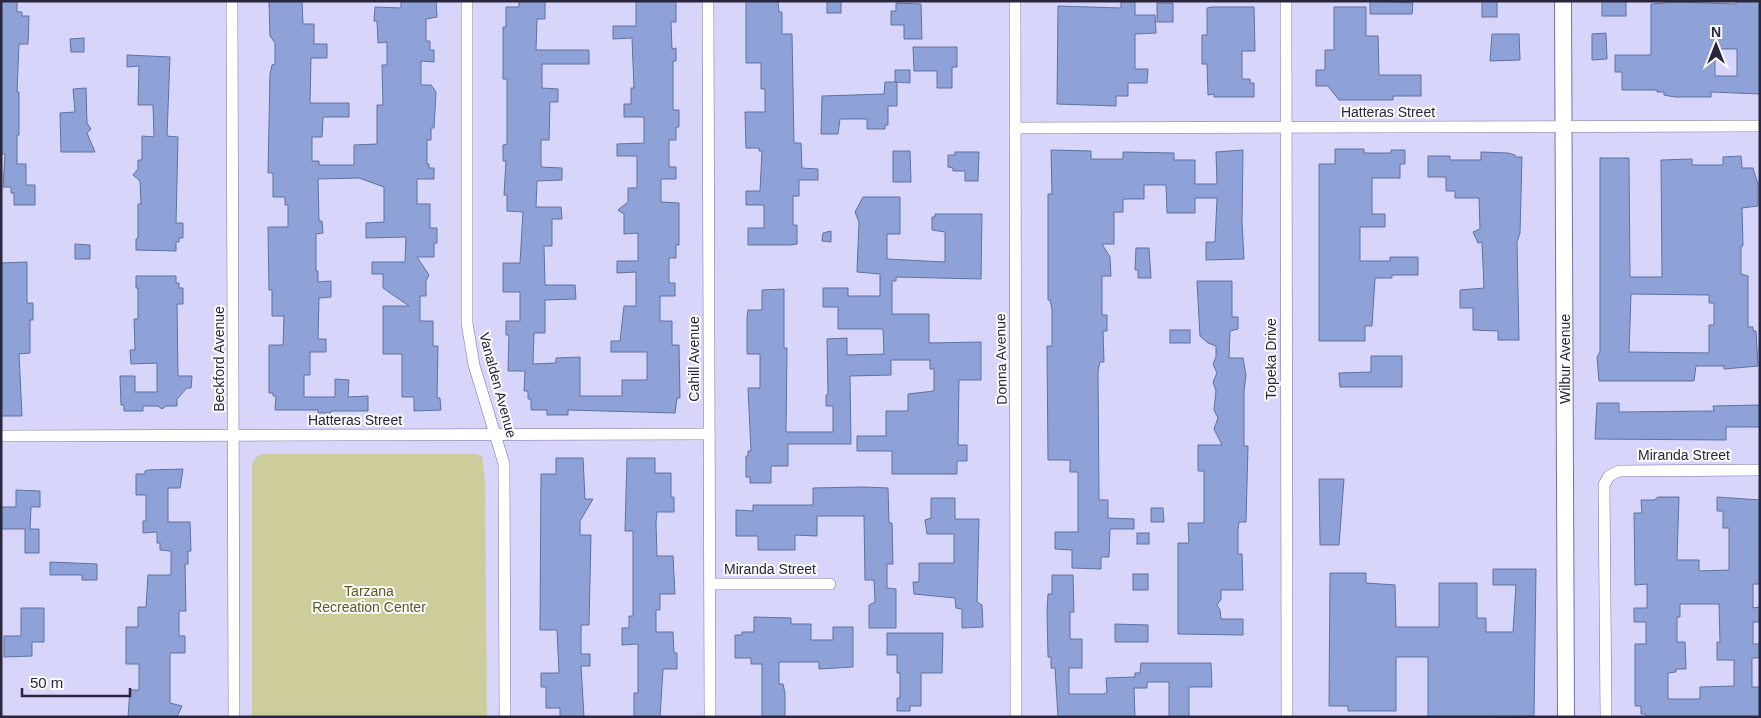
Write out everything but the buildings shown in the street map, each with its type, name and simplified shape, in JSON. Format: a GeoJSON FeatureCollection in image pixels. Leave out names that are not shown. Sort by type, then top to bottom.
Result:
{"type":"FeatureCollection","features":[{"type":"Feature","properties":{"kind":"main road","name":"Wilbur Avenue"},"geometry":{"type":"LineString","coordinates":[[1563,1],[1566,717]]}},
{"type":"Feature","properties":{"kind":"street","name":"Beckford Avenue"},"geometry":{"type":"LineString","coordinates":[[232,1],[234,717]]}},
{"type":"Feature","properties":{"kind":"street","name":"Vanalden Avenue"},"geometry":{"type":"LineString","coordinates":[[467,1],[467,323],[474,365],[504,464],[505,717]]}},
{"type":"Feature","properties":{"kind":"street","name":"Cahill Avenue"},"geometry":{"type":"LineString","coordinates":[[708,1],[710,717]]}},
{"type":"Feature","properties":{"kind":"street","name":"Donna Avenue"},"geometry":{"type":"LineString","coordinates":[[1015,1],[1016,717]]}},
{"type":"Feature","properties":{"kind":"street","name":"Topeka Drive"},"geometry":{"type":"LineString","coordinates":[[1286,1],[1287,717]]}},
{"type":"Feature","properties":{"kind":"street","name":"Hatteras Street"},"geometry":{"type":"LineString","coordinates":[[1015,128],[1760,126]]}},
{"type":"Feature","properties":{"kind":"street","name":"Hatteras Street"},"geometry":{"type":"LineString","coordinates":[[1,436],[709,434]]}},
{"type":"Feature","properties":{"kind":"street","name":"Miranda Street"},"geometry":{"type":"LineString","coordinates":[[1606,717],[1604,485],[1609,476],[1619,471],[1760,470]]}},
{"type":"Feature","properties":{"kind":"street","name":"Miranda Street"},"geometry":{"type":"LineString","coordinates":[[710,584],[830,584]]}},
{"type":"Feature","properties":{"kind":"green space","name":"Tarzana Recreation Center"},"geometry":{"type":"Polygon","coordinates":[[[261,454],[475,454],[482,456],[485,481],[487,717],[252,717],[252,465],[255,458],[261,454]]]}}]}
